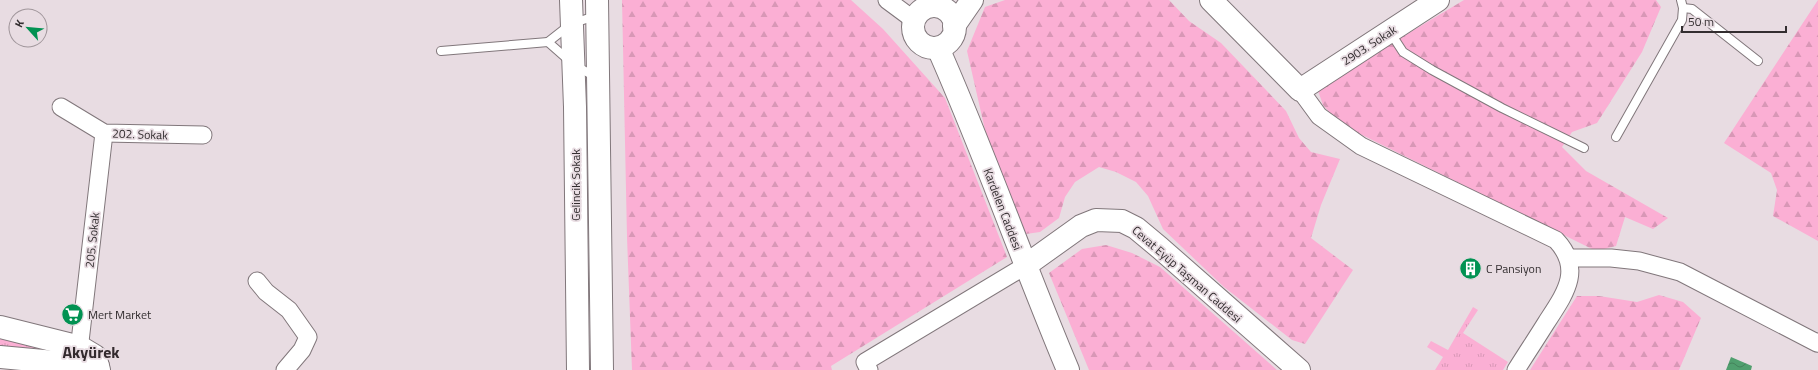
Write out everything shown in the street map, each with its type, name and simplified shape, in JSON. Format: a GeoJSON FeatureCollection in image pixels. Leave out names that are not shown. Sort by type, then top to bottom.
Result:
{"type":"FeatureCollection","features":[{"type":"Feature","properties":{"kind":"street","name":"Gelincik Sokak"},"geometry":{"type":"LineString","coordinates":[[571,0],[578,370]]}},
{"type":"Feature","properties":{"kind":"street"},"geometry":{"type":"LineString","coordinates":[[887,0],[914,20]]}},
{"type":"Feature","properties":{"kind":"street"},"geometry":{"type":"LineString","coordinates":[[954,26],[949,13],[938,3],[922,10],[914,20],[913,33],[925,47],[938,48],[944,46],[952,37],[954,26],[972,0]]}},
{"type":"Feature","properties":{"kind":"street"},"geometry":{"type":"LineString","coordinates":[[1211,0],[1300,90],[1319,116],[1361,146],[1556,240],[1562,247],[1569,258],[1570,274],[1566,291],[1516,370]]}},
{"type":"Feature","properties":{"kind":"street","name":"2903. Sokak"},"geometry":{"type":"LineString","coordinates":[[1300,90],[1438,0]]}},
{"type":"Feature","properties":{"kind":"street","name":"Gelincik Sokak"},"geometry":{"type":"LineString","coordinates":[[597,8],[602,370]]}},
{"type":"Feature","properties":{"kind":"street","name":"Kardelen Caddesi"},"geometry":{"type":"LineString","coordinates":[[938,48],[967,115],[1025,266],[1068,370]]}},
{"type":"Feature","properties":{"kind":"street","name":"202. Sokak"},"geometry":{"type":"LineString","coordinates":[[61,107],[104,133],[203,135]]}},
{"type":"Feature","properties":{"kind":"street","name":"205. Sokak"},"geometry":{"type":"LineString","coordinates":[[89,362],[104,133]]}},
{"type":"Feature","properties":{"kind":"street","name":"Cevat Eyüp Taşman Caddesi"},"geometry":{"type":"LineString","coordinates":[[1025,266],[1081,226],[1096,220],[1122,221],[1136,228],[1160,248],[1299,370]]}},
{"type":"Feature","properties":{"kind":"street"},"geometry":{"type":"LineString","coordinates":[[1569,258],[1611,258],[1639,261],[1680,272],[1818,342]]}},
{"type":"Feature","properties":{"kind":"street"},"geometry":{"type":"LineString","coordinates":[[868,370],[865,362],[1025,266]]}},
{"type":"Feature","properties":{"kind":"street"},"geometry":{"type":"LineString","coordinates":[[257,281],[266,292],[289,310],[308,337],[302,350],[287,369]]}},
{"type":"Feature","properties":{"kind":"street"},"geometry":{"type":"LineString","coordinates":[[0,327],[89,362]]}},
{"type":"Feature","properties":{"kind":"street"},"geometry":{"type":"LineString","coordinates":[[0,357],[89,362]]}},
{"type":"Feature","properties":{"kind":"lane"},"geometry":{"type":"LineString","coordinates":[[1616,138],[1682,20],[1682,4],[1692,9],[1758,61]]}},
{"type":"Feature","properties":{"kind":"lane"},"geometry":{"type":"LineString","coordinates":[[441,51],[548,42],[571,24],[597,8]]}},
{"type":"Feature","properties":{"kind":"lane"},"geometry":{"type":"LineString","coordinates":[[1390,31],[1403,52],[1432,70],[1502,108],[1584,148]]}},
{"type":"Feature","properties":{"kind":"lane"},"geometry":{"type":"LineString","coordinates":[[548,42],[573,64],[599,80]]}},
{"type":"Feature","properties":{"kind":"green space"},"geometry":{"type":"Polygon","coordinates":[[[622,0],[851,0],[883,29],[945,98],[1007,257],[831,366],[832,370],[632,370],[627,237],[622,0]]]}},
{"type":"Feature","properties":{"kind":"green space"},"geometry":{"type":"Polygon","coordinates":[[[1005,0],[1169,0],[1189,21],[1221,43],[1286,111],[1299,138],[1311,152],[1340,159],[1321,205],[1311,238],[1353,270],[1305,344],[1292,340],[1224,287],[1163,229],[1148,196],[1136,182],[1116,172],[1099,167],[1075,182],[1065,197],[1059,218],[1040,232],[1026,234],[988,143],[967,51],[985,7],[1005,0]]]}},
{"type":"Feature","properties":{"kind":"green space"},"geometry":{"type":"Polygon","coordinates":[[[1464,0],[1656,0],[1661,7],[1642,52],[1597,123],[1572,132],[1562,147],[1586,171],[1668,218],[1653,229],[1625,217],[1616,246],[1596,251],[1340,124],[1323,105],[1317,88],[1464,0]]]}},
{"type":"Feature","properties":{"kind":"green space"},"geometry":{"type":"Polygon","coordinates":[[[1818,0],[1818,241],[1773,216],[1777,190],[1771,173],[1724,143],[1818,0]]]}},
{"type":"Feature","properties":{"kind":"green space"},"geometry":{"type":"Polygon","coordinates":[[[1106,245],[1132,253],[1160,267],[1277,370],[1089,370],[1049,273],[1082,249],[1106,245]]]}},
{"type":"Feature","properties":{"kind":"green space"},"geometry":{"type":"Polygon","coordinates":[[[1659,295],[1683,302],[1701,318],[1679,370],[1530,370],[1577,296],[1599,296],[1637,302],[1659,295]]]}},
{"type":"Feature","properties":{"kind":"green space"},"geometry":{"type":"Polygon","coordinates":[[[1473,307],[1478,310],[1463,333],[1508,362],[1503,370],[1435,370],[1443,357],[1427,347],[1431,341],[1448,350],[1473,307]]]}},
{"type":"Feature","properties":{"kind":"green space"},"geometry":{"type":"Polygon","coordinates":[[[0,336],[39,348],[37,352],[0,350],[0,336]]]}},
{"type":"Feature","properties":{"kind":"water"},"geometry":{"type":"Polygon","coordinates":[[[1731,357],[1752,366],[1751,370],[1726,370],[1731,357]]]}},
{"type":"Feature","properties":{"kind":"place","name":"C Pansiyon"},"geometry":{"type":"Point","coordinates":[1470,268]}},
{"type":"Feature","properties":{"kind":"place","name":"Mert Market"},"geometry":{"type":"Point","coordinates":[73,314]}},
{"type":"Feature","properties":{"kind":"district","name":"Akyürek"},"geometry":{"type":"Point","coordinates":[91,352]}}]}
